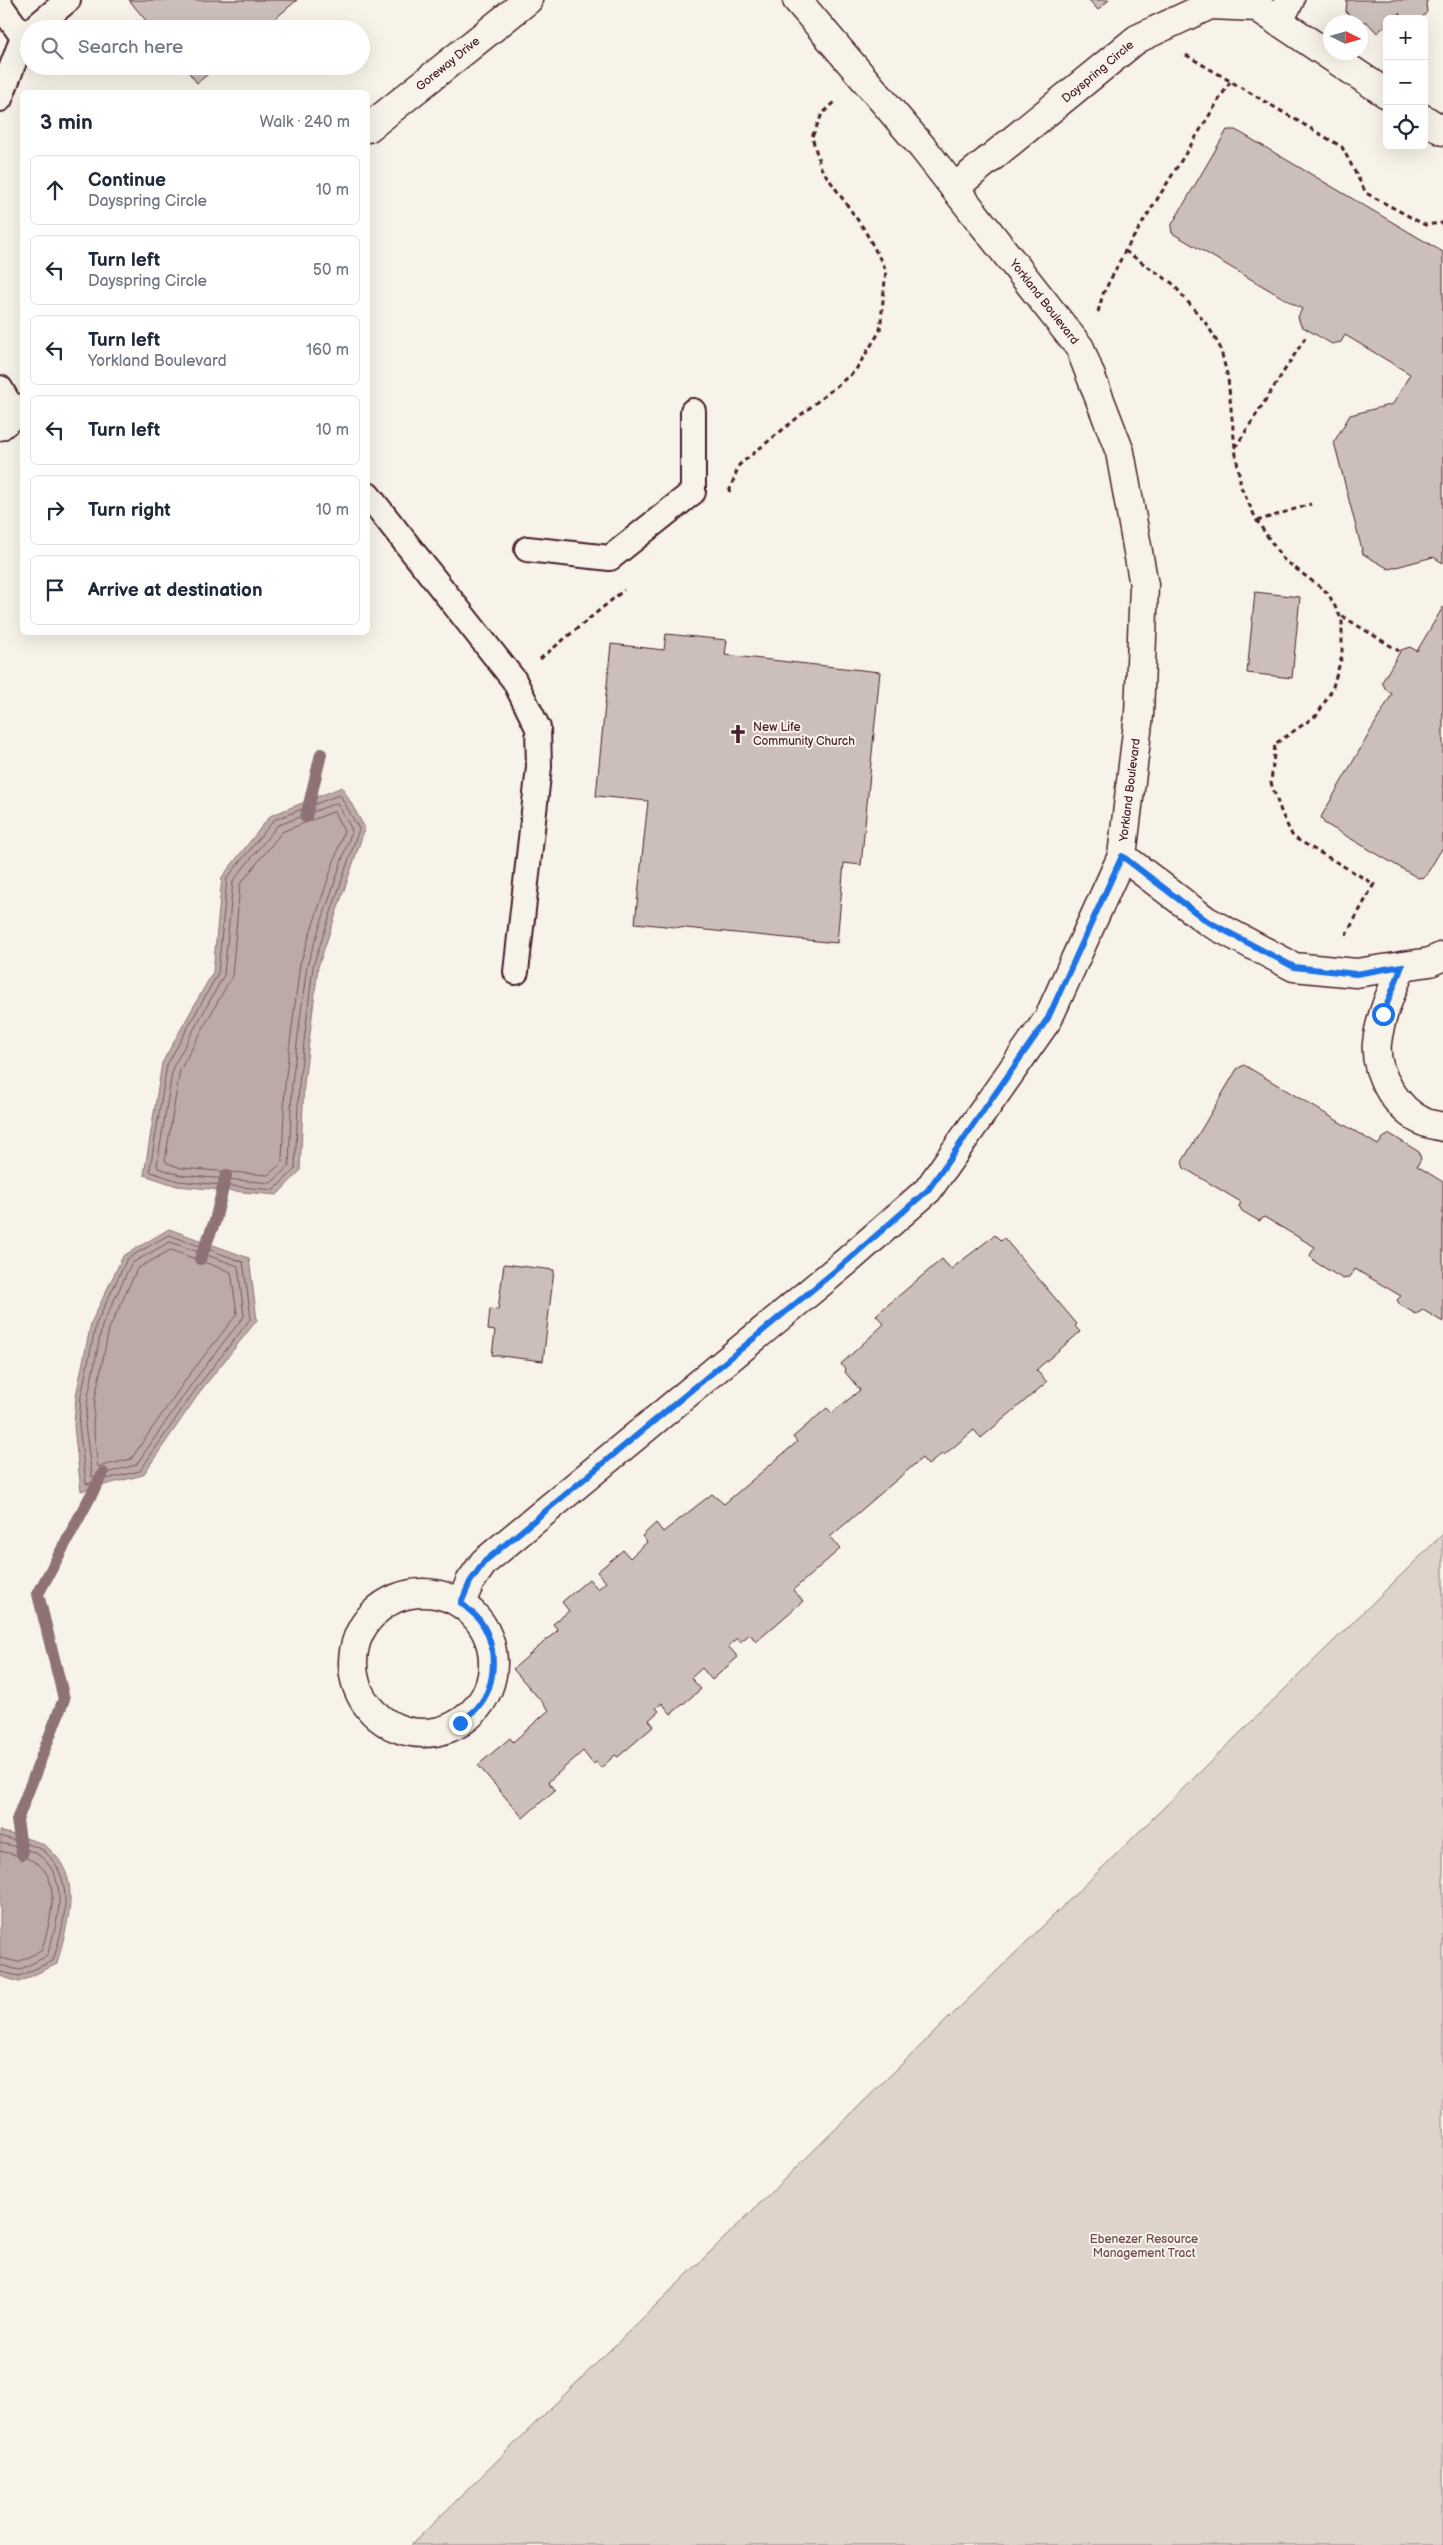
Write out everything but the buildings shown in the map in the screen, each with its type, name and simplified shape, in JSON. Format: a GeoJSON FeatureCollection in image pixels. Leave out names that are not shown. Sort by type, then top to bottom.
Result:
{"type":"FeatureCollection","features":[{"type":"Feature","properties":{"kind":"street","name":"Goreway Drive"},"geometry":{"type":"LineString","coordinates":[[370,126],[528,0]]}},
{"type":"Feature","properties":{"kind":"street","name":"Yorkland Boulevard"},"geometry":{"type":"LineString","coordinates":[[461,1603],[470,1582],[484,1562],[847,1261],[928,1190],[1048,1018],[1122,856],[1139,715],[1144,585],[1120,452],[1080,348],[954,188],[797,0]]}},
{"type":"Feature","properties":{"kind":"street","name":"Dayspring Circle"},"geometry":{"type":"LineString","coordinates":[[954,188],[1137,39],[1208,3],[1284,11],[1383,91]]}},
{"type":"Feature","properties":{"kind":"street"},"geometry":{"type":"LineString","coordinates":[[1428,122],[1443,131]]}},
{"type":"Feature","properties":{"kind":"street"},"geometry":{"type":"LineString","coordinates":[[1122,856],[1207,921],[1294,967],[1356,974],[1430,962],[1443,956]]}},
{"type":"Feature","properties":{"kind":"street"},"geometry":{"type":"LineString","coordinates":[[1402,966],[1383,1014],[1376,1045],[1382,1076],[1398,1103],[1424,1122],[1443,1127]]}},
{"type":"Feature","properties":{"kind":"street"},"geometry":{"type":"LineString","coordinates":[[1383,1014],[1401,988],[1427,970],[1443,966]]}},
{"type":"Feature","properties":{"kind":"street"},"geometry":{"type":"LineString","coordinates":[[415,1592],[440,1594],[461,1603],[479,1619],[490,1640],[494,1663],[490,1687],[478,1708],[460,1723],[439,1732],[416,1734],[394,1728],[374,1715],[361,1696],[353,1675],[353,1652],[360,1630],[374,1611],[393,1598],[415,1592]]}},
{"type":"Feature","properties":{"kind":"lane"},"geometry":{"type":"LineString","coordinates":[[44,20],[68,0]]}},
{"type":"Feature","properties":{"kind":"lane"},"geometry":{"type":"LineString","coordinates":[[0,5],[20,25]]}},
{"type":"Feature","properties":{"kind":"lane"},"geometry":{"type":"LineString","coordinates":[[0,99],[20,52]]}},
{"type":"Feature","properties":{"kind":"lane"},"geometry":{"type":"LineString","coordinates":[[0,388],[13,416]]}},
{"type":"Feature","properties":{"kind":"lane"},"geometry":{"type":"LineString","coordinates":[[527,549],[610,558],[694,492],[693,411]]}},
{"type":"Feature","properties":{"kind":"lane"},"geometry":{"type":"LineString","coordinates":[[370,498],[514,680],[538,728],[539,766],[516,972]]}},
{"type":"Feature","properties":{"kind":"path"},"geometry":{"type":"LineString","coordinates":[[1157,30],[1187,56],[1342,147],[1366,193],[1425,225],[1443,223]]}},
{"type":"Feature","properties":{"kind":"path"},"geometry":{"type":"LineString","coordinates":[[726,500],[739,464],[855,371],[880,331],[886,270],[864,229],[820,168],[812,137],[822,114],[862,78]]}},
{"type":"Feature","properties":{"kind":"path"},"geometry":{"type":"LineString","coordinates":[[1085,361],[1103,294],[1125,251],[1230,82]]}},
{"type":"Feature","properties":{"kind":"path"},"geometry":{"type":"LineString","coordinates":[[1125,251],[1172,283],[1208,326],[1220,347],[1228,378],[1241,487],[1257,521],[1283,559],[1328,593],[1342,620],[1342,656],[1332,690],[1317,715],[1275,744],[1271,784],[1293,837],[1374,884],[1326,970]]}},
{"type":"Feature","properties":{"kind":"path"},"geometry":{"type":"LineString","coordinates":[[1235,448],[1307,335]]}},
{"type":"Feature","properties":{"kind":"path"},"geometry":{"type":"LineString","coordinates":[[1257,521],[1311,504]]}},
{"type":"Feature","properties":{"kind":"path"},"geometry":{"type":"LineString","coordinates":[[514,680],[630,585]]}},
{"type":"Feature","properties":{"kind":"path"},"geometry":{"type":"LineString","coordinates":[[1340,615],[1399,651]]}},
{"type":"Feature","properties":{"kind":"green space","name":"Ebenezer Resource Management Tract"},"geometry":{"type":"Polygon","coordinates":[[[1443,1534],[1443,2545],[411,2545],[1443,1534]]]}},
{"type":"Feature","properties":{"kind":"water"},"geometry":{"type":"Polygon","coordinates":[[[342,787],[365,828],[318,967],[304,1084],[300,1171],[277,1195],[177,1186],[144,1175],[162,1063],[213,972],[222,877],[270,816],[342,787]]]}},
{"type":"Feature","properties":{"kind":"water"},"geometry":{"type":"Polygon","coordinates":[[[169,1229],[249,1258],[257,1320],[202,1389],[143,1475],[81,1491],[74,1426],[76,1396],[91,1323],[123,1256],[169,1229]]]}},
{"type":"Feature","properties":{"kind":"water"},"geometry":{"type":"Polygon","coordinates":[[[0,1831],[32,1840],[47,1847],[59,1860],[66,1873],[70,1887],[68,1917],[57,1964],[19,1982],[0,1976],[0,1831]]]}},
{"type":"Feature","properties":{"kind":"waterway"},"geometry":{"type":"LineString","coordinates":[[306,817],[321,754]]}},
{"type":"Feature","properties":{"kind":"waterway"},"geometry":{"type":"LineString","coordinates":[[200,1259],[215,1221],[226,1175]]}},
{"type":"Feature","properties":{"kind":"waterway"},"geometry":{"type":"LineString","coordinates":[[22,1854],[17,1820],[64,1699],[38,1594],[103,1473]]}},
{"type":"Feature","properties":{"kind":"place","name":"New Life Community Church"},"geometry":{"type":"Point","coordinates":[738,734]}},
{"type":"Feature","properties":{"kind":"route"},"geometry":{"type":"LineString","coordinates":[[460,1723],[478,1708],[490,1687],[494,1663],[490,1640],[479,1619],[461,1603],[470,1582],[484,1562],[847,1261],[928,1190],[1015,1069],[1048,1018],[1122,856],[1207,921],[1294,967],[1356,974],[1402,966],[1383,1014]]}}]}
